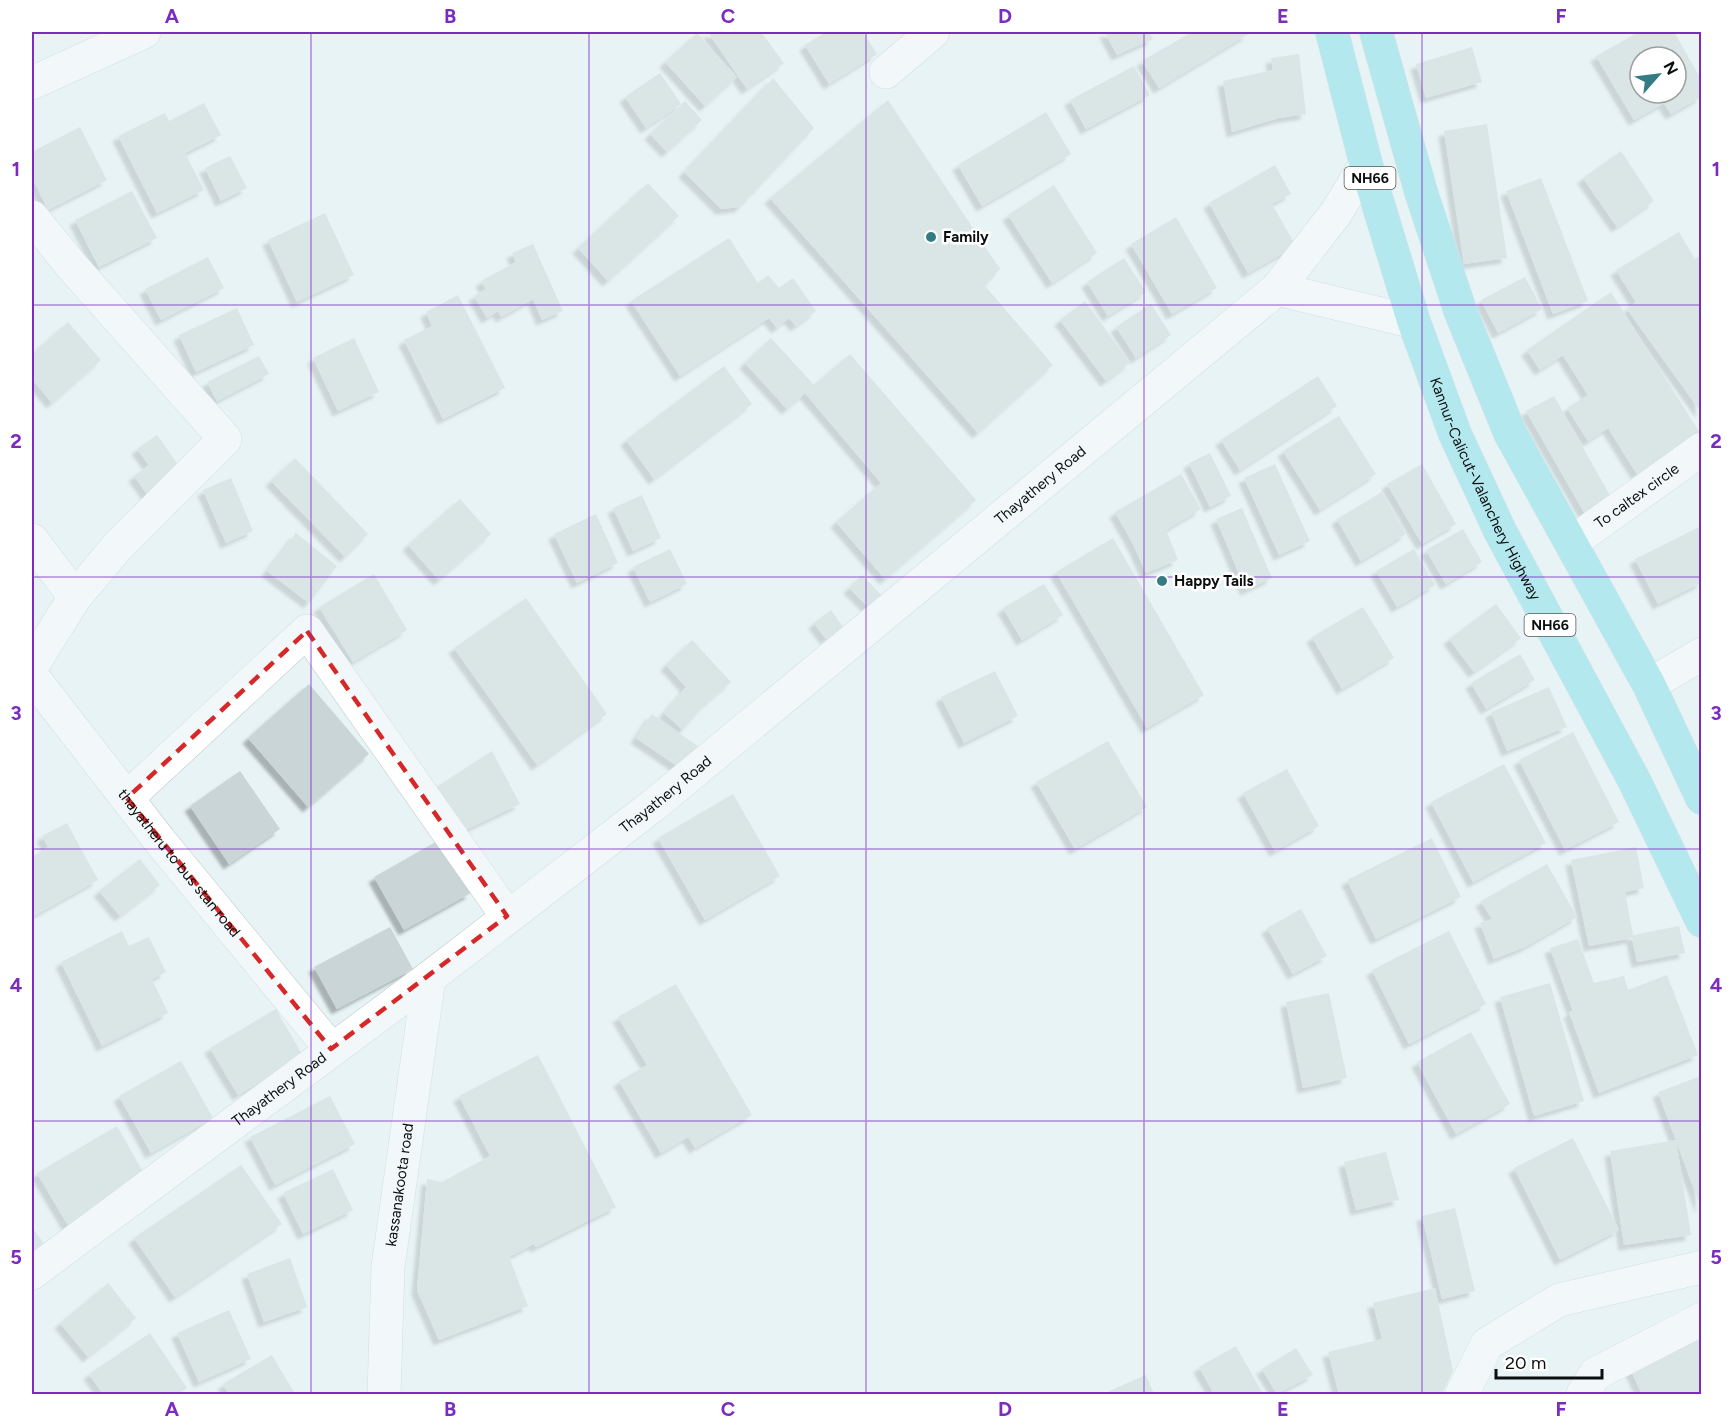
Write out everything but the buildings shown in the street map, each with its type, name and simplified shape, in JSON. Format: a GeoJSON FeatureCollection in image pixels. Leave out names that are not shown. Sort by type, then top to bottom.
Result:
{"type":"FeatureCollection","features":[{"type":"Feature","properties":{"kind":"highway","name":"Kannur-Calicut-Valanchery Highway"},"geometry":{"type":"LineString","coordinates":[[1332,32],[1366,164],[1414,322],[1455,434],[1500,531],[1635,782],[1701,921]]}},
{"type":"Feature","properties":{"kind":"highway","name":"NH66"},"geometry":{"type":"LineString","coordinates":[[1376,32],[1421,192],[1461,313],[1510,433],[1649,685],[1701,798]]}},
{"type":"Feature","properties":{"kind":"highway"},"geometry":{"type":"LineString","coordinates":[[1414,322],[1461,313]]}},
{"type":"Feature","properties":{"kind":"street"},"geometry":{"type":"LineString","coordinates":[[32,83],[144,32]]}},
{"type":"Feature","properties":{"kind":"street"},"geometry":{"type":"LineString","coordinates":[[886,72],[933,32]]}},
{"type":"Feature","properties":{"kind":"street","name":"Thayathery Road"},"geometry":{"type":"LineString","coordinates":[[32,1273],[429,978],[655,804],[1277,289],[1336,213],[1366,164]]}},
{"type":"Feature","properties":{"kind":"street"},"geometry":{"type":"LineString","coordinates":[[32,217],[71,265],[225,439],[118,546],[75,597],[32,666]]}},
{"type":"Feature","properties":{"kind":"street"},"geometry":{"type":"LineString","coordinates":[[1277,289],[1414,322]]}},
{"type":"Feature","properties":{"kind":"street","name":"To caltex circle"},"geometry":{"type":"LineString","coordinates":[[1571,543],[1701,448]]}},
{"type":"Feature","properties":{"kind":"street"},"geometry":{"type":"LineString","coordinates":[[32,540],[75,597]]}},
{"type":"Feature","properties":{"kind":"street"},"geometry":{"type":"LineString","coordinates":[[127,798],[307,631],[507,916]]}},
{"type":"Feature","properties":{"kind":"street"},"geometry":{"type":"LineString","coordinates":[[1649,685],[1701,654]]}},
{"type":"Feature","properties":{"kind":"street","name":"thayatheru to bus stan road"},"geometry":{"type":"LineString","coordinates":[[32,676],[127,798],[331,1049]]}},
{"type":"Feature","properties":{"kind":"street","name":"kassanakoota road"},"geometry":{"type":"LineString","coordinates":[[384,1395],[388,1267],[429,978]]}},
{"type":"Feature","properties":{"kind":"street"},"geometry":{"type":"LineString","coordinates":[[1462,1395],[1487,1344],[1560,1300],[1701,1267]]}},
{"type":"Feature","properties":{"kind":"street"},"geometry":{"type":"LineString","coordinates":[[1583,1395],[1594,1374],[1701,1319]]}},
{"type":"Feature","properties":{"kind":"highlighted area"},"geometry":{"type":"Polygon","coordinates":[[[307,631],[507,916],[331,1049],[127,798],[307,631]]]}},
{"type":"Feature","properties":{"kind":"place","name":"Family"},"geometry":{"type":"Point","coordinates":[931,237]}},
{"type":"Feature","properties":{"kind":"place","name":"Happy Tails"},"geometry":{"type":"Point","coordinates":[1162,581]}}]}
